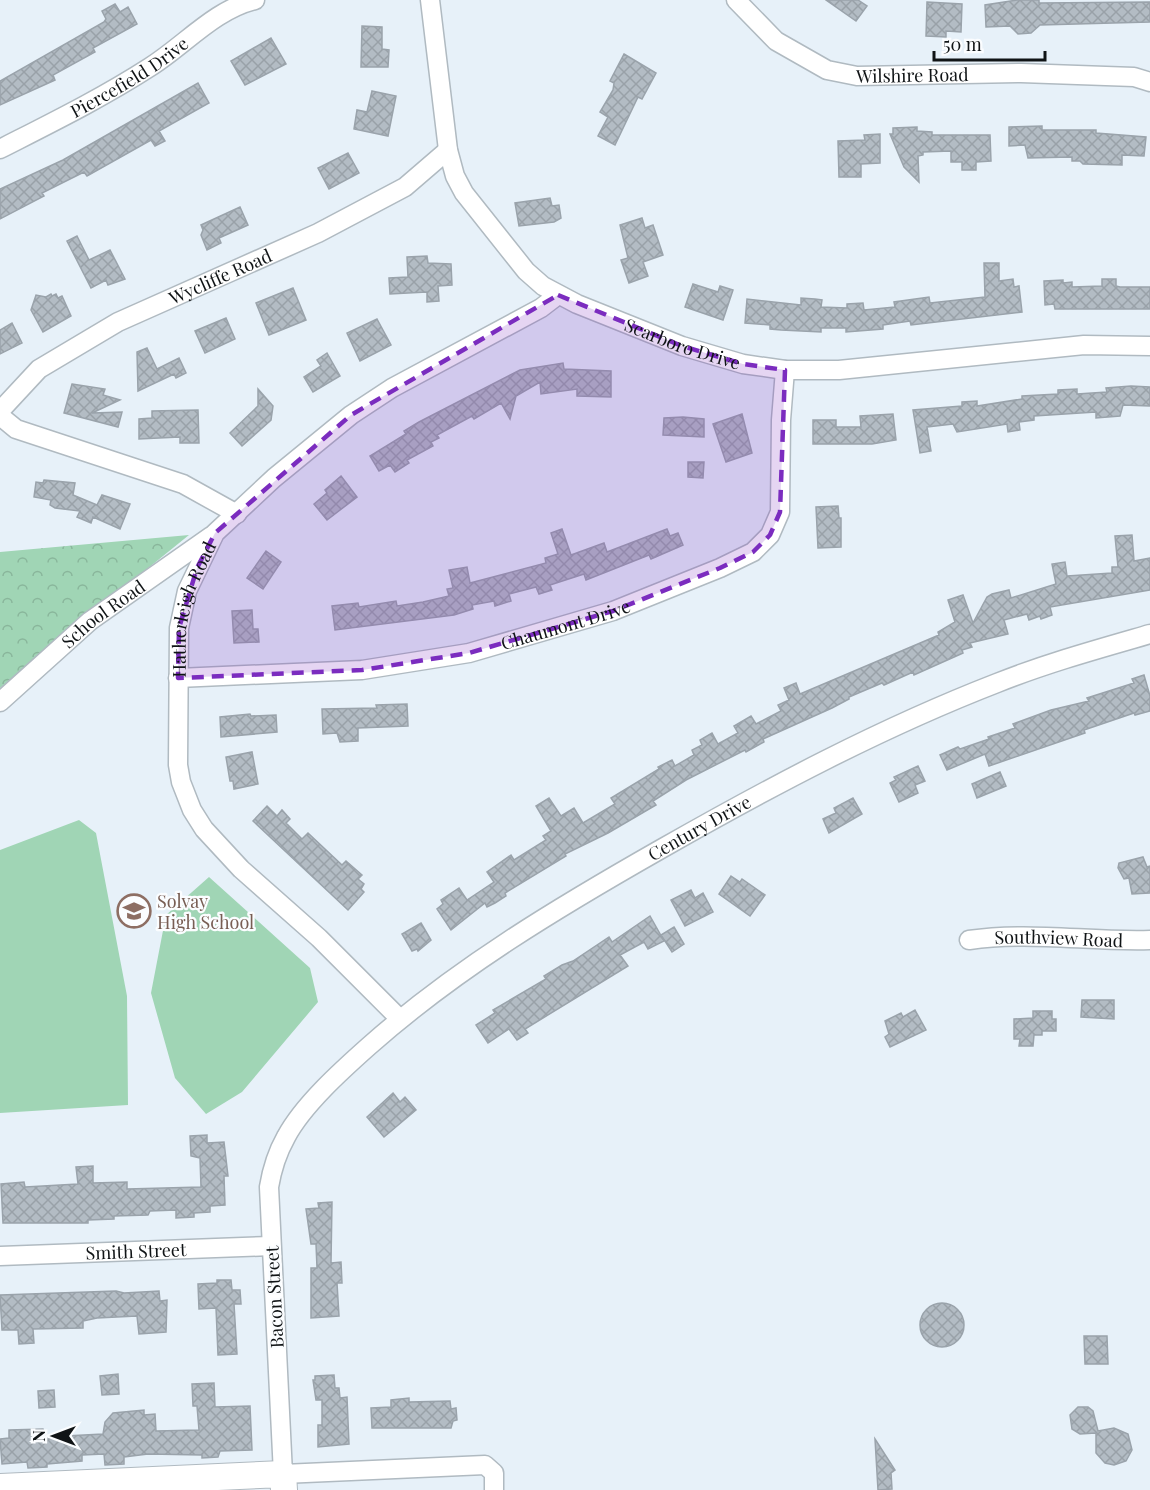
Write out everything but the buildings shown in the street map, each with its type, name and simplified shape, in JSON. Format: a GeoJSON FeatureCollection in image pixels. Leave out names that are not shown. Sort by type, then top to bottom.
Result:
{"type":"FeatureCollection","features":[{"type":"Feature","properties":{"kind":"street","name":"Piercefield Drive"},"geometry":{"type":"LineString","coordinates":[[0,149],[106,94],[152,66],[223,13],[255,0]]}},
{"type":"Feature","properties":{"kind":"street","name":"Scarboro Drive"},"geometry":{"type":"LineString","coordinates":[[430,0],[447,150],[455,177],[464,194],[526,271],[558,295],[682,346],[743,364],[785,370],[839,370],[1084,345],[1150,346]]}},
{"type":"Feature","properties":{"kind":"street","name":"Wilshire Road"},"geometry":{"type":"LineString","coordinates":[[735,0],[785,46],[827,70],[857,76],[1021,73],[1134,77],[1150,82]]}},
{"type":"Feature","properties":{"kind":"street","name":"Wycliffe Road"},"geometry":{"type":"LineString","coordinates":[[237,514],[183,483],[16,429],[0,414],[39,369],[109,328],[318,233],[405,187],[447,150]]}},
{"type":"Feature","properties":{"kind":"street","name":"Hatherleigh Road"},"geometry":{"type":"LineString","coordinates":[[400,1018],[319,938],[241,869],[204,829],[192,810],[181,782],[177,730],[179,628],[187,591],[215,533],[274,478],[351,415],[392,388],[541,308],[558,295]]}},
{"type":"Feature","properties":{"kind":"street","name":"Chaumont Drive"},"geometry":{"type":"LineString","coordinates":[[178,678],[362,670],[469,652],[613,611],[720,568],[753,552],[770,535],[780,512],[781,420],[785,370]]}},
{"type":"Feature","properties":{"kind":"street","name":"School Road"},"geometry":{"type":"LineString","coordinates":[[0,702],[90,621],[215,533]]}},
{"type":"Feature","properties":{"kind":"street","name":"Century Drive"},"geometry":{"type":"LineString","coordinates":[[303,1114],[346,1067],[400,1018],[520,933],[615,876],[813,766],[994,684],[1054,661],[1150,634]]}},
{"type":"Feature","properties":{"kind":"street","name":"Southview Road"},"geometry":{"type":"LineString","coordinates":[[969,940],[1032,935],[1106,941],[1150,940]]}},
{"type":"Feature","properties":{"kind":"street","name":"Bacon Street"},"geometry":{"type":"LineString","coordinates":[[284,1482],[269,1187],[273,1164],[287,1134],[303,1114]]}},
{"type":"Feature","properties":{"kind":"street","name":"Smith Street"},"geometry":{"type":"LineString","coordinates":[[0,1256],[271,1246]]}},
{"type":"Feature","properties":{"kind":"street"},"geometry":{"type":"LineString","coordinates":[[0,1487],[284,1482],[386,1467],[485,1465],[494,1473],[494,1490]]}},
{"type":"Feature","properties":{"kind":"highlighted area"},"geometry":{"type":"Polygon","coordinates":[[[558,295],[682,346],[743,364],[785,370],[780,512],[770,535],[753,552],[720,568],[613,611],[469,653],[362,670],[178,678],[179,628],[197,568],[215,533],[351,415],[558,295]]]}},
{"type":"Feature","properties":{"kind":"green space"},"geometry":{"type":"Polygon","coordinates":[[[189,535],[0,688],[0,552],[189,535]]]}},
{"type":"Feature","properties":{"kind":"green space"},"geometry":{"type":"Polygon","coordinates":[[[79,820],[96,833],[127,996],[128,1105],[0,1113],[0,850],[79,820]]]}},
{"type":"Feature","properties":{"kind":"green space"},"geometry":{"type":"Polygon","coordinates":[[[209,877],[310,968],[318,1002],[242,1092],[206,1114],[175,1078],[151,993],[166,915],[209,877]]]}},
{"type":"Feature","properties":{"kind":"place","name":"Solvay High School"},"geometry":{"type":"Point","coordinates":[134,911]}}]}
